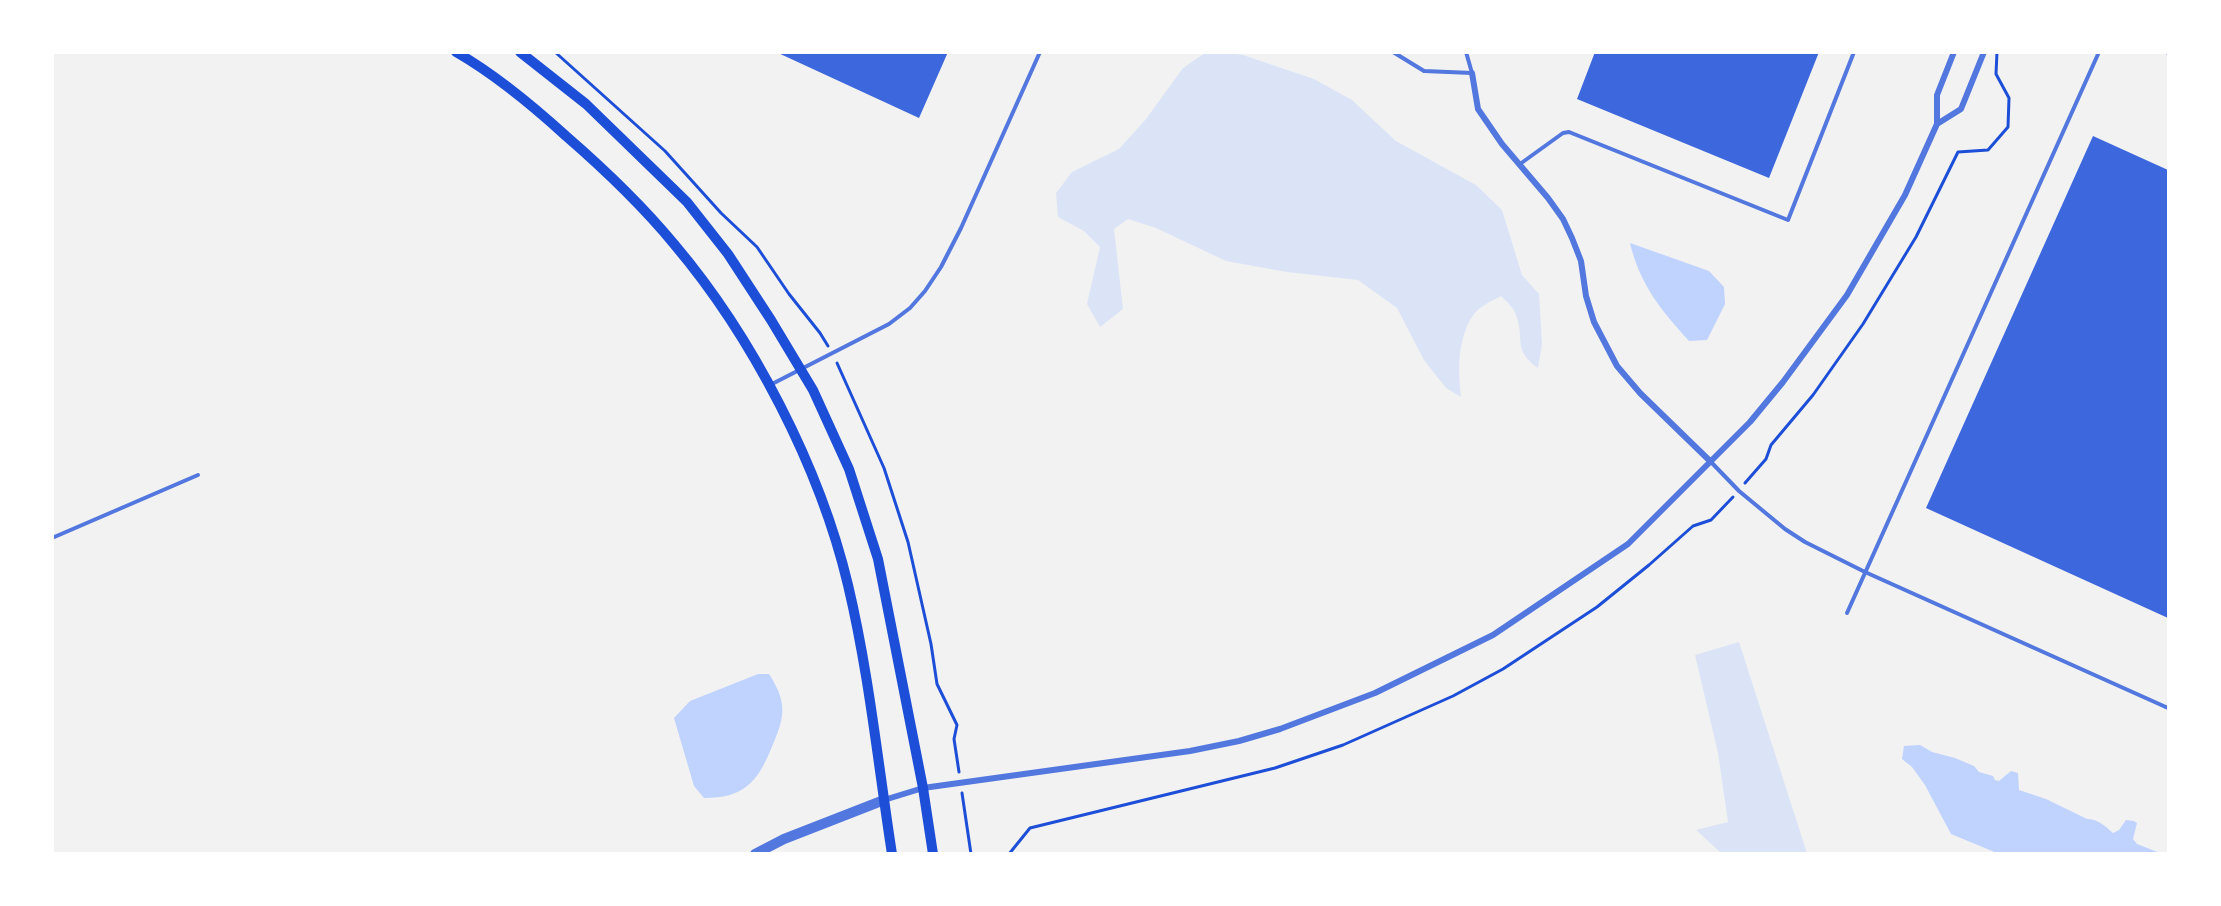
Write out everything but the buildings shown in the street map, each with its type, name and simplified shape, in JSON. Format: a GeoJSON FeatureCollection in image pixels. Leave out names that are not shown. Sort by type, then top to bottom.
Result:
{"type":"FeatureCollection","features":[{"type":"Feature","properties":{"kind":"main road"},"geometry":{"type":"LineString","coordinates":[[456,52],[502,82],[552,123],[603,168],[640,206],[675,245],[703,283],[769,386],[794,435],[819,494],[848,585],[863,655],[892,854]]}},
{"type":"Feature","properties":{"kind":"main road"},"geometry":{"type":"LineString","coordinates":[[520,52],[586,104],[687,202],[728,254],[813,390],[849,469],[878,559],[923,788],[933,854]]}},
{"type":"Feature","properties":{"kind":"street"},"geometry":{"type":"LineString","coordinates":[[755,854],[784,839],[884,800],[923,788],[1190,751],[1239,741],[1280,729],[1375,693],[1493,635],[1542,603],[1628,544],[1750,422],[1783,382],[1846,295],[1905,195],[1937,124],[1937,95],[1954,52]]}},
{"type":"Feature","properties":{"kind":"street"},"geometry":{"type":"LineString","coordinates":[[1937,124],[1961,109],[1984,52]]}},
{"type":"Feature","properties":{"kind":"street"},"geometry":{"type":"LineString","coordinates":[[1472,73],[1478,109],[1502,144],[1563,219],[1581,261],[1586,297],[1594,322],[1617,366],[1640,393],[1711,462]]}},
{"type":"Feature","properties":{"kind":"lane"},"geometry":{"type":"LineString","coordinates":[[769,386],[889,324],[910,308],[926,291],[961,228],[1040,52]]}},
{"type":"Feature","properties":{"kind":"lane"},"geometry":{"type":"LineString","coordinates":[[1393,52],[1424,71],[1472,73],[1466,52]]}},
{"type":"Feature","properties":{"kind":"lane"},"geometry":{"type":"LineString","coordinates":[[1520,164],[1563,133],[1569,132],[1788,220],[1854,52]]}},
{"type":"Feature","properties":{"kind":"lane"},"geometry":{"type":"LineString","coordinates":[[1847,613],[2099,52]]}},
{"type":"Feature","properties":{"kind":"lane"},"geometry":{"type":"LineString","coordinates":[[1711,462],[1739,491],[1805,543],[2169,708]]}},
{"type":"Feature","properties":{"kind":"lane"},"geometry":{"type":"LineString","coordinates":[[52,538],[198,475]]}},
{"type":"Feature","properties":{"kind":"path"},"geometry":{"type":"LineString","coordinates":[[555,52],[657,143],[721,213],[757,247],[789,294],[820,333]]}},
{"type":"Feature","properties":{"kind":"path"},"geometry":{"type":"LineString","coordinates":[[1766,459],[1771,445],[1813,395],[1863,324],[1916,237],[1958,152],[1988,150],[2008,127],[2009,98],[1996,74],[1997,52]]}},
{"type":"Feature","properties":{"kind":"path"},"geometry":{"type":"LineString","coordinates":[[844,377],[884,468],[908,542],[931,644],[937,684],[957,725],[954,739],[971,854]]}},
{"type":"Feature","properties":{"kind":"path"},"geometry":{"type":"LineString","coordinates":[[1009,854],[1030,828],[1275,768],[1343,745],[1443,701],[1503,669],[1598,607],[1693,526],[1711,520]]}},
{"type":"Feature","properties":{"kind":"shaded area"},"geometry":{"type":"Polygon","coordinates":[[[1205,53],[1243,55],[1314,79],[1352,100],[1396,141],[1476,185],[1502,210],[1522,275],[1539,294],[1542,344],[1538,368],[1525,355],[1515,312],[1501,296],[1476,311],[1464,333],[1459,365],[1461,397],[1446,388],[1424,360],[1397,308],[1358,280],[1287,272],[1226,261],[1156,228],[1128,219],[1114,229],[1123,309],[1100,327],[1087,304],[1100,247],[1084,231],[1058,217],[1056,193],[1072,172],[1119,149],[1146,119],[1183,68],[1205,53]]]}},
{"type":"Feature","properties":{"kind":"shaded area"},"geometry":{"type":"Polygon","coordinates":[[[1739,642],[1807,853],[1721,853],[1696,830],[1728,822],[1718,753],[1695,655],[1739,642]]]}},
{"type":"Feature","properties":{"kind":"water"},"geometry":{"type":"Polygon","coordinates":[[[1630,243],[1709,271],[1724,287],[1725,304],[1707,340],[1689,341],[1669,319],[1646,284],[1630,243]]]}},
{"type":"Feature","properties":{"kind":"water"},"geometry":{"type":"Polygon","coordinates":[[[758,674],[769,674],[782,703],[779,729],[766,761],[754,779],[739,791],[729,795],[704,798],[694,786],[674,718],[690,701],[758,674]]]}},
{"type":"Feature","properties":{"kind":"water"},"geometry":{"type":"Polygon","coordinates":[[[1920,745],[1932,752],[1974,766],[1979,772],[1993,776],[1995,780],[1999,781],[2011,771],[2018,773],[2019,790],[2098,822],[2113,833],[2119,830],[2126,820],[2134,821],[2137,823],[2133,839],[2137,844],[2160,853],[1997,853],[1951,834],[1925,785],[1912,767],[1902,759],[1904,746],[1920,745]]]}}]}
